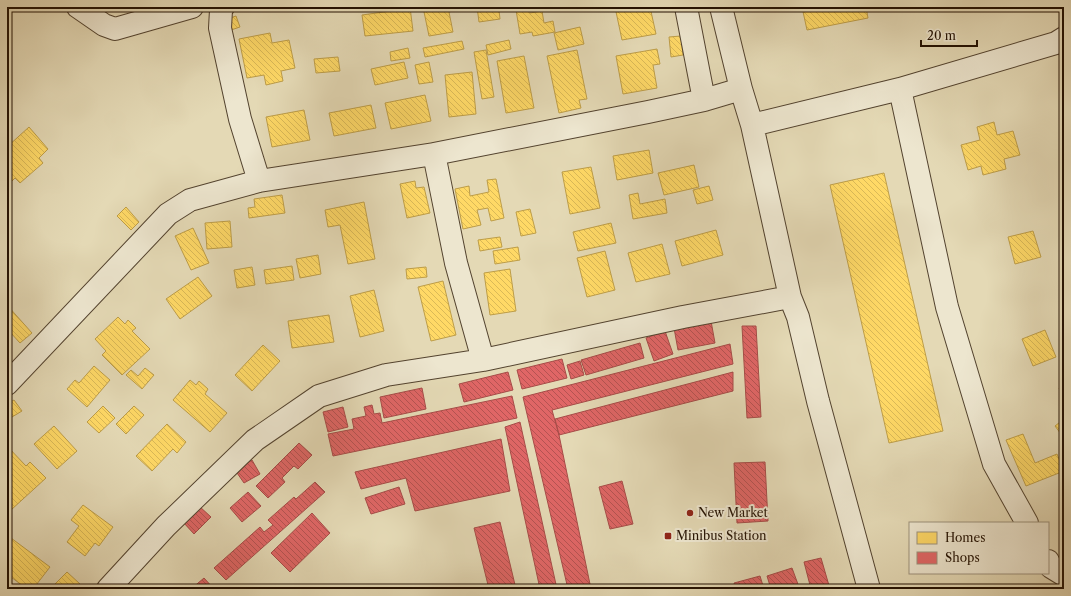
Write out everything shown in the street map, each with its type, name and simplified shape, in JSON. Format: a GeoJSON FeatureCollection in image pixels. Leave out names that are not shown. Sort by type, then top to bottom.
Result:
{"type":"FeatureCollection","features":[{"type":"Feature","properties":{"kind":"street"},"geometry":{"type":"LineString","coordinates":[[78,7],[104,25],[115,29],[192,7]]}},
{"type":"Feature","properties":{"kind":"street"},"geometry":{"type":"LineString","coordinates":[[686,7],[704,100]]}},
{"type":"Feature","properties":{"kind":"street"},"geometry":{"type":"LineString","coordinates":[[721,7],[741,89],[752,125],[790,297],[798,317],[818,401],[868,589]]}},
{"type":"Feature","properties":{"kind":"street"},"geometry":{"type":"LineString","coordinates":[[219,8],[220,28],[240,119],[259,181]]}},
{"type":"Feature","properties":{"kind":"street"},"geometry":{"type":"LineString","coordinates":[[752,125],[900,89],[1056,43],[1064,38]]}},
{"type":"Feature","properties":{"kind":"street"},"geometry":{"type":"LineString","coordinates":[[7,384],[168,214],[190,200],[259,181],[434,154],[648,112],[704,100],[741,89]]}},
{"type":"Feature","properties":{"kind":"street"},"geometry":{"type":"LineString","coordinates":[[900,89],[947,307],[994,464],[1026,522]]}},
{"type":"Feature","properties":{"kind":"street"},"geometry":{"type":"LineString","coordinates":[[434,154],[456,263],[483,360]]}},
{"type":"Feature","properties":{"kind":"street"},"geometry":{"type":"LineString","coordinates":[[108,589],[166,526],[255,440],[319,396],[386,375],[483,360],[683,317],[790,297]]}},
{"type":"Feature","properties":{"kind":"street"},"geometry":{"type":"LineString","coordinates":[[1049,562],[1052,567],[1064,575]]}},
{"type":"Feature","properties":{"kind":"building: Homes"},"geometry":{"type":"Polygon","coordinates":[[[391,7],[410,7],[413,31],[365,36],[362,15],[391,11],[391,7]]]}},
{"type":"Feature","properties":{"kind":"building: Homes"},"geometry":{"type":"Polygon","coordinates":[[[423,7],[456,7],[457,10],[449,12],[453,32],[429,36],[423,7]]]}},
{"type":"Feature","properties":{"kind":"building: Homes"},"geometry":{"type":"Polygon","coordinates":[[[477,7],[514,7],[499,10],[500,19],[479,22],[477,7]]]}},
{"type":"Feature","properties":{"kind":"building: Homes"},"geometry":{"type":"Polygon","coordinates":[[[615,7],[650,7],[656,34],[622,40],[615,7]]]}},
{"type":"Feature","properties":{"kind":"building: Homes"},"geometry":{"type":"Polygon","coordinates":[[[802,7],[866,7],[868,18],[807,30],[802,7]]]}},
{"type":"Feature","properties":{"kind":"building: Homes"},"geometry":{"type":"Polygon","coordinates":[[[529,8],[530,13],[542,11],[544,23],[553,21],[555,32],[533,36],[532,32],[520,34],[516,10],[529,8]]]}},
{"type":"Feature","properties":{"kind":"building: Homes"},"geometry":{"type":"Polygon","coordinates":[[[236,16],[240,27],[231,30],[227,19],[236,16]]]}},
{"type":"Feature","properties":{"kind":"building: Homes"},"geometry":{"type":"Polygon","coordinates":[[[580,27],[584,44],[558,50],[554,33],[580,27]]]}},
{"type":"Feature","properties":{"kind":"building: Homes"},"geometry":{"type":"Polygon","coordinates":[[[270,33],[272,43],[289,40],[295,68],[281,71],[283,81],[266,85],[264,75],[247,78],[239,39],[270,33]]]}},
{"type":"Feature","properties":{"kind":"building: Homes"},"geometry":{"type":"Polygon","coordinates":[[[681,36],[683,55],[671,57],[669,37],[681,36]]]}},
{"type":"Feature","properties":{"kind":"building: Homes"},"geometry":{"type":"Polygon","coordinates":[[[509,40],[511,49],[488,55],[486,45],[509,40]]]}},
{"type":"Feature","properties":{"kind":"building: Homes"},"geometry":{"type":"Polygon","coordinates":[[[462,41],[464,49],[425,57],[423,48],[462,41]]]}},
{"type":"Feature","properties":{"kind":"building: Homes"},"geometry":{"type":"Polygon","coordinates":[[[408,48],[410,58],[391,61],[390,52],[408,48]]]}},
{"type":"Feature","properties":{"kind":"building: Homes"},"geometry":{"type":"Polygon","coordinates":[[[657,49],[660,64],[653,65],[657,88],[623,94],[616,56],[657,49]]]}},
{"type":"Feature","properties":{"kind":"building: Homes"},"geometry":{"type":"Polygon","coordinates":[[[486,50],[494,97],[482,99],[474,52],[486,50]]]}},
{"type":"Feature","properties":{"kind":"building: Homes"},"geometry":{"type":"Polygon","coordinates":[[[577,50],[587,99],[579,100],[581,108],[559,113],[547,56],[577,50]]]}},
{"type":"Feature","properties":{"kind":"building: Homes"},"geometry":{"type":"Polygon","coordinates":[[[524,56],[534,108],[506,113],[497,61],[524,56]]]}},
{"type":"Feature","properties":{"kind":"building: Homes"},"geometry":{"type":"Polygon","coordinates":[[[338,57],[340,71],[316,73],[314,59],[338,57]]]}},
{"type":"Feature","properties":{"kind":"building: Homes"},"geometry":{"type":"Polygon","coordinates":[[[404,62],[408,78],[375,85],[371,69],[404,62]]]}},
{"type":"Feature","properties":{"kind":"building: Homes"},"geometry":{"type":"Polygon","coordinates":[[[429,62],[433,82],[419,84],[415,65],[429,62]]]}},
{"type":"Feature","properties":{"kind":"building: Homes"},"geometry":{"type":"Polygon","coordinates":[[[472,72],[476,114],[449,117],[445,75],[472,72]]]}},
{"type":"Feature","properties":{"kind":"building: Homes"},"geometry":{"type":"Polygon","coordinates":[[[425,95],[431,121],[391,129],[385,103],[425,95]]]}},
{"type":"Feature","properties":{"kind":"building: Homes"},"geometry":{"type":"Polygon","coordinates":[[[371,105],[376,128],[334,136],[329,113],[371,105]]]}},
{"type":"Feature","properties":{"kind":"building: Homes"},"geometry":{"type":"Polygon","coordinates":[[[304,110],[310,140],[272,147],[266,117],[304,110]]]}},
{"type":"Feature","properties":{"kind":"building: Homes"},"geometry":{"type":"Polygon","coordinates":[[[994,122],[997,135],[1013,131],[1020,155],[1004,159],[1006,169],[983,175],[981,166],[968,170],[961,145],[980,140],[977,127],[994,122]]]}},
{"type":"Feature","properties":{"kind":"building: Homes"},"geometry":{"type":"Polygon","coordinates":[[[29,127],[48,149],[39,158],[43,163],[20,183],[15,178],[7,186],[7,156],[10,153],[7,147],[29,127]]]}},
{"type":"Feature","properties":{"kind":"building: Homes"},"geometry":{"type":"Polygon","coordinates":[[[649,150],[653,173],[617,180],[613,156],[649,150]]]}},
{"type":"Feature","properties":{"kind":"building: Homes"},"geometry":{"type":"Polygon","coordinates":[[[694,165],[699,187],[664,195],[658,173],[694,165]]]}},
{"type":"Feature","properties":{"kind":"building: Homes"},"geometry":{"type":"Polygon","coordinates":[[[591,167],[600,208],[570,214],[562,172],[591,167]]]}},
{"type":"Feature","properties":{"kind":"building: Homes"},"geometry":{"type":"Polygon","coordinates":[[[884,173],[943,431],[889,443],[830,185],[884,173]]]}},
{"type":"Feature","properties":{"kind":"building: Homes"},"geometry":{"type":"Polygon","coordinates":[[[496,179],[504,218],[491,221],[488,208],[477,210],[481,225],[463,229],[455,189],[469,186],[470,196],[489,192],[487,180],[496,179]]]}},
{"type":"Feature","properties":{"kind":"building: Homes"},"geometry":{"type":"Polygon","coordinates":[[[415,181],[416,188],[424,187],[430,213],[407,218],[400,184],[415,181]]]}},
{"type":"Feature","properties":{"kind":"building: Homes"},"geometry":{"type":"Polygon","coordinates":[[[709,186],[713,200],[697,204],[693,190],[709,186]]]}},
{"type":"Feature","properties":{"kind":"building: Homes"},"geometry":{"type":"Polygon","coordinates":[[[638,193],[640,204],[665,199],[667,213],[633,219],[629,195],[638,193]]]}},
{"type":"Feature","properties":{"kind":"building: Homes"},"geometry":{"type":"Polygon","coordinates":[[[282,195],[285,213],[249,218],[248,208],[255,207],[254,199],[282,195]]]}},
{"type":"Feature","properties":{"kind":"building: Homes"},"geometry":{"type":"Polygon","coordinates":[[[364,202],[375,259],[348,264],[340,225],[328,227],[325,210],[364,202]]]}},
{"type":"Feature","properties":{"kind":"building: Homes"},"geometry":{"type":"Polygon","coordinates":[[[126,207],[139,222],[131,230],[117,216],[126,207]]]}},
{"type":"Feature","properties":{"kind":"building: Homes"},"geometry":{"type":"Polygon","coordinates":[[[530,209],[536,233],[521,236],[516,212],[530,209]]]}},
{"type":"Feature","properties":{"kind":"building: Homes"},"geometry":{"type":"Polygon","coordinates":[[[230,221],[232,247],[207,249],[205,223],[230,221]]]}},
{"type":"Feature","properties":{"kind":"building: Homes"},"geometry":{"type":"Polygon","coordinates":[[[611,223],[616,243],[578,251],[573,232],[611,223]]]}},
{"type":"Feature","properties":{"kind":"building: Homes"},"geometry":{"type":"Polygon","coordinates":[[[193,228],[209,263],[191,270],[175,236],[193,228]]]}},
{"type":"Feature","properties":{"kind":"building: Homes"},"geometry":{"type":"Polygon","coordinates":[[[716,230],[723,255],[682,266],[675,241],[716,230]]]}},
{"type":"Feature","properties":{"kind":"building: Homes"},"geometry":{"type":"Polygon","coordinates":[[[1033,231],[1041,257],[1015,264],[1008,237],[1033,231]]]}},
{"type":"Feature","properties":{"kind":"building: Homes"},"geometry":{"type":"Polygon","coordinates":[[[500,237],[502,247],[480,251],[478,240],[500,237]]]}},
{"type":"Feature","properties":{"kind":"building: Homes"},"geometry":{"type":"Polygon","coordinates":[[[662,244],[670,274],[636,282],[628,253],[662,244]]]}},
{"type":"Feature","properties":{"kind":"building: Homes"},"geometry":{"type":"Polygon","coordinates":[[[518,247],[520,260],[495,264],[493,251],[518,247]]]}},
{"type":"Feature","properties":{"kind":"building: Homes"},"geometry":{"type":"Polygon","coordinates":[[[605,251],[615,290],[587,297],[577,258],[605,251]]]}},
{"type":"Feature","properties":{"kind":"building: Homes"},"geometry":{"type":"Polygon","coordinates":[[[318,255],[321,274],[300,278],[296,259],[318,255]]]}},
{"type":"Feature","properties":{"kind":"building: Homes"},"geometry":{"type":"Polygon","coordinates":[[[292,266],[294,280],[266,284],[264,270],[292,266]]]}},
{"type":"Feature","properties":{"kind":"building: Homes"},"geometry":{"type":"Polygon","coordinates":[[[252,267],[255,285],[237,288],[234,270],[252,267]]]}},
{"type":"Feature","properties":{"kind":"building: Homes"},"geometry":{"type":"Polygon","coordinates":[[[426,267],[427,277],[407,279],[406,269],[426,267]]]}},
{"type":"Feature","properties":{"kind":"building: Homes"},"geometry":{"type":"Polygon","coordinates":[[[510,269],[516,311],[490,315],[484,273],[510,269]]]}},
{"type":"Feature","properties":{"kind":"building: Homes"},"geometry":{"type":"Polygon","coordinates":[[[198,277],[212,296],[180,319],[166,299],[198,277]]]}},
{"type":"Feature","properties":{"kind":"building: Homes"},"geometry":{"type":"Polygon","coordinates":[[[443,281],[456,335],[431,341],[418,287],[443,281]]]}},
{"type":"Feature","properties":{"kind":"building: Homes"},"geometry":{"type":"Polygon","coordinates":[[[374,290],[384,331],[360,337],[350,296],[374,290]]]}},
{"type":"Feature","properties":{"kind":"building: Homes"},"geometry":{"type":"Polygon","coordinates":[[[7,305],[32,333],[20,343],[10,332],[8,334],[7,333],[7,305]]]}},
{"type":"Feature","properties":{"kind":"building: Homes"},"geometry":{"type":"Polygon","coordinates":[[[329,315],[334,342],[292,348],[288,321],[329,315]]]}},
{"type":"Feature","properties":{"kind":"building: Homes"},"geometry":{"type":"Polygon","coordinates":[[[118,317],[125,324],[128,320],[136,328],[132,331],[150,349],[122,375],[102,355],[106,351],[95,339],[118,317]]]}},
{"type":"Feature","properties":{"kind":"building: Homes"},"geometry":{"type":"Polygon","coordinates":[[[1045,330],[1056,357],[1033,366],[1022,339],[1045,330]]]}},
{"type":"Feature","properties":{"kind":"building: Homes"},"geometry":{"type":"Polygon","coordinates":[[[263,345],[280,361],[252,391],[235,375],[263,345]]]}},
{"type":"Feature","properties":{"kind":"building: Homes"},"geometry":{"type":"Polygon","coordinates":[[[94,366],[110,380],[87,407],[67,389],[75,380],[79,383],[94,366]]]}},
{"type":"Feature","properties":{"kind":"building: Homes"},"geometry":{"type":"Polygon","coordinates":[[[145,368],[154,375],[142,389],[126,375],[131,370],[138,376],[145,368]]]}},
{"type":"Feature","properties":{"kind":"building: Homes"},"geometry":{"type":"Polygon","coordinates":[[[190,380],[196,385],[199,381],[208,389],[205,394],[227,413],[210,432],[173,400],[190,380]]]}},
{"type":"Feature","properties":{"kind":"building: Homes"},"geometry":{"type":"Polygon","coordinates":[[[1064,386],[1064,398],[1059,388],[1064,386]]]}},
{"type":"Feature","properties":{"kind":"building: Homes"},"geometry":{"type":"Polygon","coordinates":[[[14,400],[22,411],[7,420],[7,404],[14,400]]]}},
{"type":"Feature","properties":{"kind":"building: Homes"},"geometry":{"type":"Polygon","coordinates":[[[103,406],[115,418],[99,433],[87,422],[103,406]]]}},
{"type":"Feature","properties":{"kind":"building: Homes"},"geometry":{"type":"Polygon","coordinates":[[[134,406],[144,415],[126,434],[116,424],[134,406]]]}},
{"type":"Feature","properties":{"kind":"building: Homes"},"geometry":{"type":"Polygon","coordinates":[[[1064,419],[1064,438],[1055,426],[1064,419]]]}},
{"type":"Feature","properties":{"kind":"building: Homes"},"geometry":{"type":"Polygon","coordinates":[[[167,424],[186,442],[177,453],[173,449],[152,471],[136,456],[167,424]]]}},
{"type":"Feature","properties":{"kind":"building: Homes"},"geometry":{"type":"Polygon","coordinates":[[[54,426],[77,451],[57,469],[34,444],[54,426]]]}},
{"type":"Feature","properties":{"kind":"building: Homes"},"geometry":{"type":"Polygon","coordinates":[[[1023,434],[1035,463],[1057,454],[1064,471],[1026,486],[1006,440],[1023,434]]]}},
{"type":"Feature","properties":{"kind":"building: Homes"},"geometry":{"type":"Polygon","coordinates":[[[7,446],[26,466],[30,462],[46,478],[11,510],[7,506],[7,446]]]}},
{"type":"Feature","properties":{"kind":"building: Homes"},"geometry":{"type":"Polygon","coordinates":[[[83,505],[113,527],[99,546],[95,543],[85,556],[67,542],[79,526],[71,520],[83,505]]]}},
{"type":"Feature","properties":{"kind":"building: Homes"},"geometry":{"type":"Polygon","coordinates":[[[11,538],[50,567],[33,589],[27,589],[7,574],[7,543],[11,538]]]}},
{"type":"Feature","properties":{"kind":"building: Homes"},"geometry":{"type":"Polygon","coordinates":[[[67,572],[80,584],[75,589],[50,589],[67,572]]]}},
{"type":"Feature","properties":{"kind":"building: Shops"},"geometry":{"type":"Polygon","coordinates":[[[711,321],[715,343],[678,350],[674,328],[711,321]]]}},
{"type":"Feature","properties":{"kind":"building: Shops"},"geometry":{"type":"Polygon","coordinates":[[[742,326],[756,326],[761,417],[747,418],[742,326]]]}},
{"type":"Feature","properties":{"kind":"building: Shops"},"geometry":{"type":"Polygon","coordinates":[[[665,331],[673,354],[654,361],[646,338],[665,331]]]}},
{"type":"Feature","properties":{"kind":"building: Shops"},"geometry":{"type":"Polygon","coordinates":[[[640,343],[644,358],[586,375],[581,360],[640,343]]]}},
{"type":"Feature","properties":{"kind":"building: Shops"},"geometry":{"type":"Polygon","coordinates":[[[730,344],[733,364],[552,410],[559,435],[591,589],[568,589],[523,397],[730,344]]]}},
{"type":"Feature","properties":{"kind":"building: Shops"},"geometry":{"type":"Polygon","coordinates":[[[562,359],[567,378],[522,389],[517,370],[562,359]]]}},
{"type":"Feature","properties":{"kind":"building: Shops"},"geometry":{"type":"Polygon","coordinates":[[[580,361],[584,375],[571,379],[567,365],[580,361]]]}},
{"type":"Feature","properties":{"kind":"building: Shops"},"geometry":{"type":"Polygon","coordinates":[[[508,372],[513,390],[464,402],[459,384],[508,372]]]}},
{"type":"Feature","properties":{"kind":"building: Shops"},"geometry":{"type":"Polygon","coordinates":[[[733,372],[733,391],[559,435],[555,419],[733,372]]]}},
{"type":"Feature","properties":{"kind":"building: Shops"},"geometry":{"type":"Polygon","coordinates":[[[422,388],[426,409],[384,418],[380,397],[422,388]]]}},
{"type":"Feature","properties":{"kind":"building: Shops"},"geometry":{"type":"Polygon","coordinates":[[[512,396],[517,418],[333,456],[328,434],[354,429],[352,419],[366,416],[364,407],[372,405],[374,414],[380,413],[382,423],[512,396]]]}},
{"type":"Feature","properties":{"kind":"building: Shops"},"geometry":{"type":"Polygon","coordinates":[[[343,407],[348,427],[328,432],[323,412],[343,407]]]}},
{"type":"Feature","properties":{"kind":"building: Shops"},"geometry":{"type":"Polygon","coordinates":[[[520,422],[557,589],[540,589],[505,427],[520,422]]]}},
{"type":"Feature","properties":{"kind":"building: Shops"},"geometry":{"type":"Polygon","coordinates":[[[501,439],[510,491],[415,511],[406,478],[361,489],[355,472],[501,439]]]}},
{"type":"Feature","properties":{"kind":"building: Shops"},"geometry":{"type":"Polygon","coordinates":[[[299,443],[312,455],[298,469],[294,466],[282,478],[285,482],[268,498],[256,486],[299,443]]]}},
{"type":"Feature","properties":{"kind":"building: Shops"},"geometry":{"type":"Polygon","coordinates":[[[252,460],[260,474],[244,483],[235,470],[252,460]]]}},
{"type":"Feature","properties":{"kind":"building: Shops"},"geometry":{"type":"Polygon","coordinates":[[[765,462],[768,521],[737,523],[734,463],[765,462]]]}},
{"type":"Feature","properties":{"kind":"building: Shops"},"geometry":{"type":"Polygon","coordinates":[[[622,481],[633,524],[610,529],[599,487],[622,481]]]}},
{"type":"Feature","properties":{"kind":"building: Shops"},"geometry":{"type":"Polygon","coordinates":[[[315,482],[325,492],[226,580],[214,568],[260,527],[264,532],[273,525],[268,520],[294,497],[296,499],[315,482]]]}},
{"type":"Feature","properties":{"kind":"building: Shops"},"geometry":{"type":"Polygon","coordinates":[[[399,487],[405,504],[371,514],[365,498],[399,487]]]}},
{"type":"Feature","properties":{"kind":"building: Shops"},"geometry":{"type":"Polygon","coordinates":[[[248,492],[261,506],[242,522],[230,508],[248,492]]]}},
{"type":"Feature","properties":{"kind":"building: Shops"},"geometry":{"type":"Polygon","coordinates":[[[199,506],[211,517],[194,534],[183,522],[199,506]]]}},
{"type":"Feature","properties":{"kind":"building: Shops"},"geometry":{"type":"Polygon","coordinates":[[[312,513],[330,533],[290,572],[271,553],[312,513]]]}},
{"type":"Feature","properties":{"kind":"building: Shops"},"geometry":{"type":"Polygon","coordinates":[[[500,522],[516,589],[489,589],[474,528],[500,522]]]}},
{"type":"Feature","properties":{"kind":"building: Shops"},"geometry":{"type":"Polygon","coordinates":[[[821,558],[830,589],[811,589],[804,562],[821,558]]]}},
{"type":"Feature","properties":{"kind":"building: Shops"},"geometry":{"type":"Polygon","coordinates":[[[792,568],[799,587],[794,589],[771,589],[767,576],[792,568]]]}},
{"type":"Feature","properties":{"kind":"building: Shops"},"geometry":{"type":"Polygon","coordinates":[[[760,576],[764,589],[736,589],[734,583],[760,576]]]}},
{"type":"Feature","properties":{"kind":"building: Shops"},"geometry":{"type":"Polygon","coordinates":[[[204,578],[214,589],[191,589],[204,578]]]}},
{"type":"Feature","properties":{"kind":"place","name":"New Market"},"geometry":{"type":"Point","coordinates":[690,513]}},
{"type":"Feature","properties":{"kind":"place","name":"Minibus Station"},"geometry":{"type":"Point","coordinates":[668,536]}}]}
